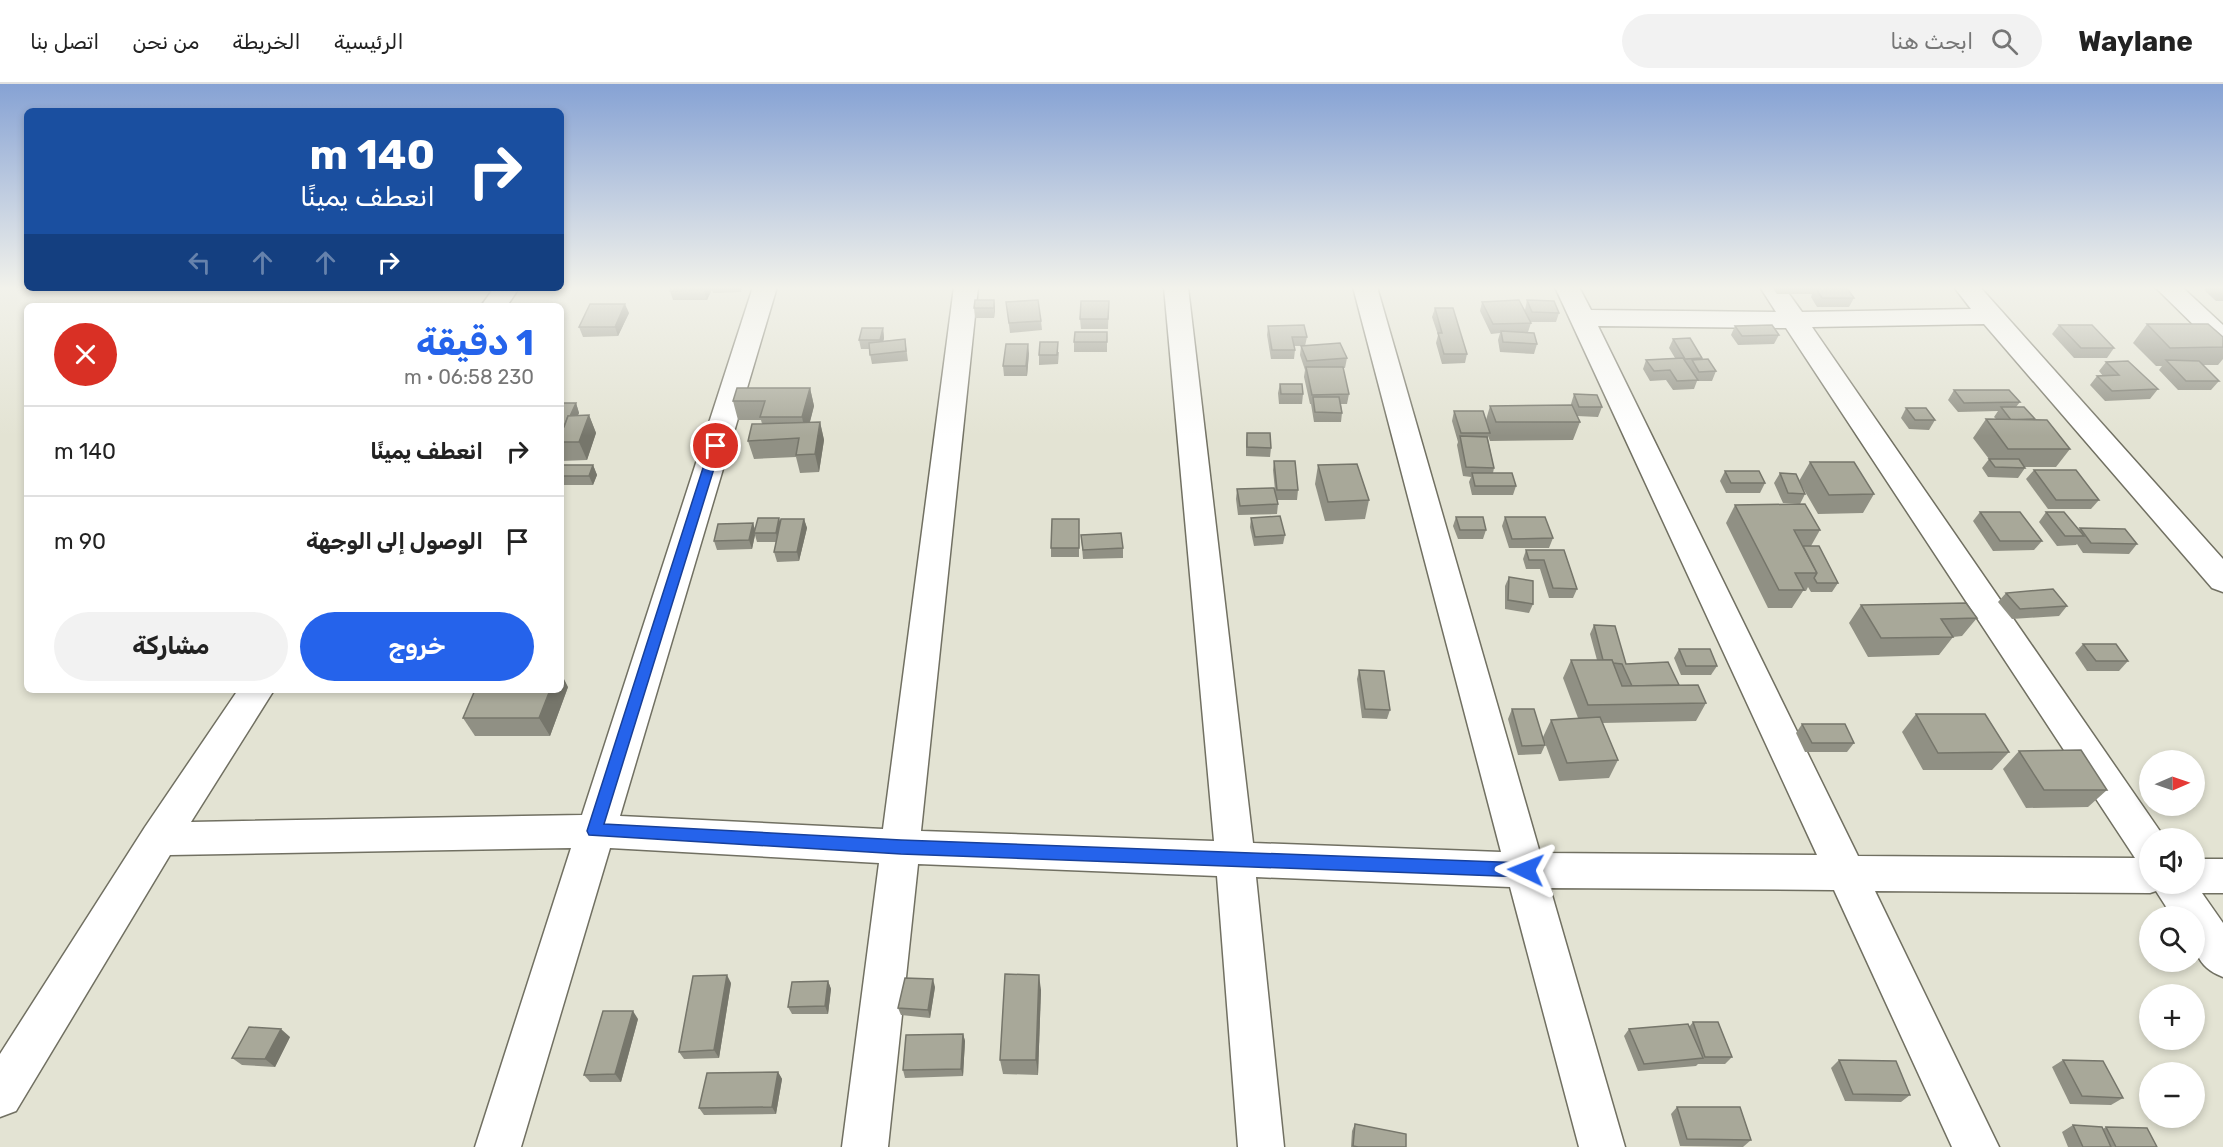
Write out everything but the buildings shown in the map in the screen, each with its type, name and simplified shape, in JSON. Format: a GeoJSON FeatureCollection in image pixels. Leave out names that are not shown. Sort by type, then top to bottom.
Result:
{"type":"FeatureCollection","features":[{"type":"Feature","properties":{"kind":"street"},"geometry":{"type":"LineString","coordinates":[[498,1147],[594,831],[749,337]]}},
{"type":"Feature","properties":{"kind":"street"},"geometry":{"type":"LineString","coordinates":[[865,1147],[960,337]]}},
{"type":"Feature","properties":{"kind":"street"},"geometry":{"type":"LineString","coordinates":[[1181,337],[1235,860],[1261,1147]]}},
{"type":"Feature","properties":{"kind":"street"},"geometry":{"type":"LineString","coordinates":[[1379,337],[1602,1147]]}},
{"type":"Feature","properties":{"kind":"street"},"geometry":{"type":"LineString","coordinates":[[1591,337],[1976,1147]]}},
{"type":"Feature","properties":{"kind":"street"},"geometry":{"type":"LineString","coordinates":[[1805,337],[2139,833]]}},
{"type":"Feature","properties":{"kind":"street"},"geometry":{"type":"LineString","coordinates":[[2009,337],[2223,580]]}},
{"type":"Feature","properties":{"kind":"street"},"geometry":{"type":"LineString","coordinates":[[0,1095],[159,839],[254,693]]}},
{"type":"Feature","properties":{"kind":"street"},"geometry":{"type":"LineString","coordinates":[[159,839],[594,831],[901,847],[1526,870],[2139,876]]}},
{"type":"Feature","properties":{"kind":"street"},"geometry":{"type":"LineString","coordinates":[[2205,876],[2223,876]]}},
{"type":"Feature","properties":{"kind":"street"},"geometry":{"type":"LineString","coordinates":[[2180,894],[2223,958]]}},
{"type":"Feature","properties":{"kind":"route"},"geometry":{"type":"LineString","coordinates":[[716,446],[594,831],[901,847],[1526,870]]}}]}
